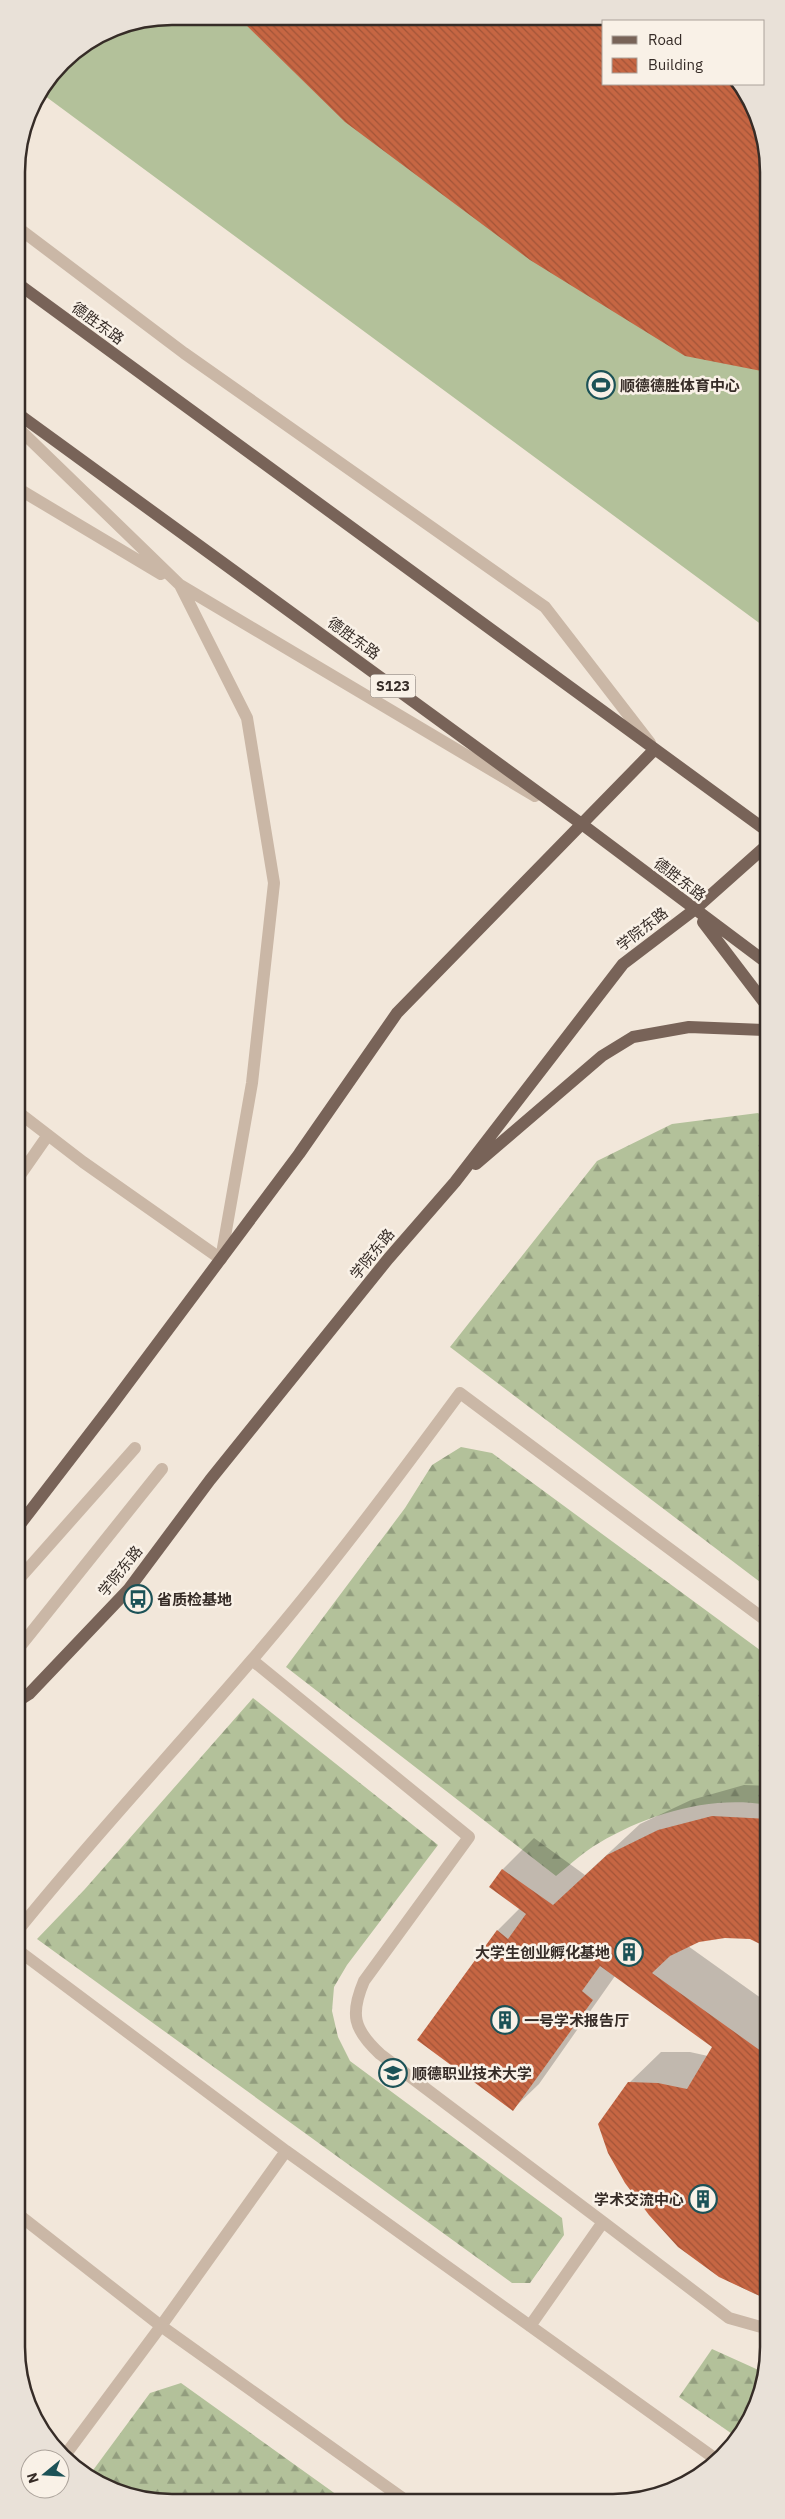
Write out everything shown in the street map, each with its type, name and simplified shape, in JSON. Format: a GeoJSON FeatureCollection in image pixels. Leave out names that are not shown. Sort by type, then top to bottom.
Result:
{"type":"FeatureCollection","features":[{"type":"Feature","properties":{"kind":"main road","name":"德胜东路"},"geometry":{"type":"LineString","coordinates":[[25,289],[760,826]]}},
{"type":"Feature","properties":{"kind":"main road","name":"德胜东路"},"geometry":{"type":"LineString","coordinates":[[25,419],[583,824],[694,910],[760,958]]}},
{"type":"Feature","properties":{"kind":"main road"},"geometry":{"type":"LineString","coordinates":[[25,1518],[112,1406],[221,1259],[298,1154],[397,1013],[654,749]]}},
{"type":"Feature","properties":{"kind":"main road","name":"学院东路"},"geometry":{"type":"LineString","coordinates":[[25,1697],[128,1590],[210,1480],[388,1259],[455,1182],[623,964],[694,910],[760,851]]}},
{"type":"Feature","properties":{"kind":"main road"},"geometry":{"type":"LineString","coordinates":[[694,910],[760,997]]}},
{"type":"Feature","properties":{"kind":"main road"},"geometry":{"type":"LineString","coordinates":[[455,1182],[602,1056],[634,1037],[689,1027],[760,1030]]}},
{"type":"Feature","properties":{"kind":"street"},"geometry":{"type":"LineString","coordinates":[[25,233],[184,353],[545,607],[654,749]]}},
{"type":"Feature","properties":{"kind":"street"},"geometry":{"type":"LineString","coordinates":[[25,435],[180,585],[248,718],[274,883],[252,1083],[221,1259],[25,1117]]}},
{"type":"Feature","properties":{"kind":"street"},"geometry":{"type":"LineString","coordinates":[[25,493],[583,824]]}},
{"type":"Feature","properties":{"kind":"street"},"geometry":{"type":"LineString","coordinates":[[25,1168],[48,1135]]}},
{"type":"Feature","properties":{"kind":"street"},"geometry":{"type":"LineString","coordinates":[[25,1922],[60,1878],[252,1660],[385,1494],[460,1393],[760,1616]]}},
{"type":"Feature","properties":{"kind":"street"},"geometry":{"type":"LineString","coordinates":[[25,1572],[135,1448]]}},
{"type":"Feature","properties":{"kind":"street"},"geometry":{"type":"LineString","coordinates":[[25,1640],[162,1470]]}},
{"type":"Feature","properties":{"kind":"street"},"geometry":{"type":"LineString","coordinates":[[252,1660],[469,1837],[364,1981],[355,2002],[356,2022],[367,2042],[380,2054],[729,2318],[760,2327]]}},
{"type":"Feature","properties":{"kind":"street"},"geometry":{"type":"LineString","coordinates":[[25,1955],[286,2151],[711,2456]]}},
{"type":"Feature","properties":{"kind":"street"},"geometry":{"type":"LineString","coordinates":[[70,2449],[161,2326],[286,2151]]}},
{"type":"Feature","properties":{"kind":"street"},"geometry":{"type":"LineString","coordinates":[[25,2220],[161,2326],[397,2494]]}},
{"type":"Feature","properties":{"kind":"street"},"geometry":{"type":"LineString","coordinates":[[530,2326],[603,2222]]}},
{"type":"Feature","properties":{"kind":"green space","name":"顺德德胜体育中心"},"geometry":{"type":"Polygon","coordinates":[[[162,25],[602,25],[602,85],[731,85],[745,107],[752,125],[760,162],[760,624],[46,97],[55,83],[75,61],[107,40],[143,28],[162,25]]]}},
{"type":"Feature","properties":{"kind":"green space"},"geometry":{"type":"Polygon","coordinates":[[[758,1113],[760,1115],[760,1582],[450,1347],[597,1161],[672,1124],[758,1113]]]}},
{"type":"Feature","properties":{"kind":"green space"},"geometry":{"type":"Polygon","coordinates":[[[461,1447],[492,1453],[760,1650],[760,1804],[724,1803],[702,1805],[680,1809],[638,1823],[599,1843],[582,1854],[556,1876],[286,1667],[405,1508],[432,1465],[461,1447]]]}},
{"type":"Feature","properties":{"kind":"green space"},"geometry":{"type":"Polygon","coordinates":[[[253,1698],[438,1845],[347,1965],[334,1987],[332,2011],[338,2037],[350,2061],[562,2218],[564,2235],[530,2283],[512,2283],[37,1939],[85,1889],[253,1698]]]}},
{"type":"Feature","properties":{"kind":"green space"},"geometry":{"type":"Polygon","coordinates":[[[712,2349],[758,2370],[749,2403],[732,2434],[679,2397],[712,2349]]]}},
{"type":"Feature","properties":{"kind":"green space"},"geometry":{"type":"Polygon","coordinates":[[[181,2383],[336,2494],[162,2494],[125,2486],[93,2471],[150,2393],[181,2383]]]}},
{"type":"Feature","properties":{"kind":"building"},"geometry":{"type":"Polygon","coordinates":[[[246,25],[602,25],[602,85],[731,85],[745,107],[752,125],[760,162],[760,371],[685,356],[530,260],[345,122],[246,25]]]}},
{"type":"Feature","properties":{"kind":"building"},"geometry":{"type":"Polygon","coordinates":[[[712,1816],[760,1819],[760,1944],[750,1939],[725,1938],[699,1942],[670,1956],[652,1973],[760,2050],[760,2296],[719,2277],[678,2247],[649,2215],[625,2183],[608,2153],[598,2124],[628,2082],[658,2083],[687,2089],[712,2047],[600,1966],[582,1991],[593,2000],[513,2111],[417,2040],[497,1930],[508,1939],[526,1914],[489,1887],[502,1869],[553,1905],[607,1855],[658,1830],[712,1816]]]}},
{"type":"Feature","properties":{"kind":"place","name":"顺德德胜体育中心"},"geometry":{"type":"Point","coordinates":[601,385]}},
{"type":"Feature","properties":{"kind":"place","name":"省质检基地"},"geometry":{"type":"Point","coordinates":[138,1599]}},
{"type":"Feature","properties":{"kind":"place","name":"大学生创业孵化基地"},"geometry":{"type":"Point","coordinates":[629,1952]}},
{"type":"Feature","properties":{"kind":"place","name":"一号学术报告厅"},"geometry":{"type":"Point","coordinates":[505,2020]}},
{"type":"Feature","properties":{"kind":"place","name":"顺德职业技术大学"},"geometry":{"type":"Point","coordinates":[393,2073]}},
{"type":"Feature","properties":{"kind":"place","name":"学术交流中心"},"geometry":{"type":"Point","coordinates":[703,2199]}}]}
